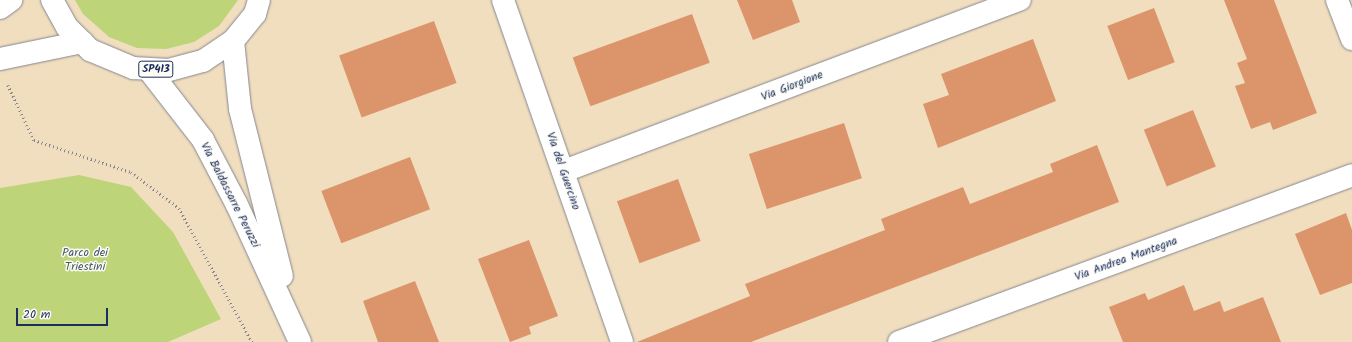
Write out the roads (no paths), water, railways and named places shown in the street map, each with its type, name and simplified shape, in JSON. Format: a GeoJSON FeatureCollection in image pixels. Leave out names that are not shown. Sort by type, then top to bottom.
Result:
{"type":"FeatureCollection","features":[{"type":"Feature","properties":{"kind":"street"},"geometry":{"type":"LineString","coordinates":[[0,8],[11,0]]}},
{"type":"Feature","properties":{"kind":"street","name":"SP413"},"geometry":{"type":"LineString","coordinates":[[52,0],[67,27],[90,50],[133,68],[169,70],[203,61],[233,41],[255,14],[260,0]]}},
{"type":"Feature","properties":{"kind":"street","name":"Via del Guercino"},"geometry":{"type":"LineString","coordinates":[[503,0],[564,171],[622,342]]}},
{"type":"Feature","properties":{"kind":"street","name":"Via Giorgione"},"geometry":{"type":"LineString","coordinates":[[564,171],[1020,0]]}},
{"type":"Feature","properties":{"kind":"street"},"geometry":{"type":"LineString","coordinates":[[1338,0],[1352,39]]}},
{"type":"Feature","properties":{"kind":"street","name":"Via Baldassarre Peruzzi"},"geometry":{"type":"LineString","coordinates":[[233,41],[240,109],[250,158],[298,337]]}},
{"type":"Feature","properties":{"kind":"street"},"geometry":{"type":"LineString","coordinates":[[0,59],[82,42]]}},
{"type":"Feature","properties":{"kind":"street","name":"Via Baldassarre Peruzzi"},"geometry":{"type":"LineString","coordinates":[[148,69],[203,140],[237,205],[298,337]]}},
{"type":"Feature","properties":{"kind":"street","name":"Via Andrea Mantegna"},"geometry":{"type":"LineString","coordinates":[[899,342],[1352,175]]}},
{"type":"Feature","properties":{"kind":"park label","name":"Parco dei Triestini"},"geometry":{"type":"Point","coordinates":[85,260]}}]}
